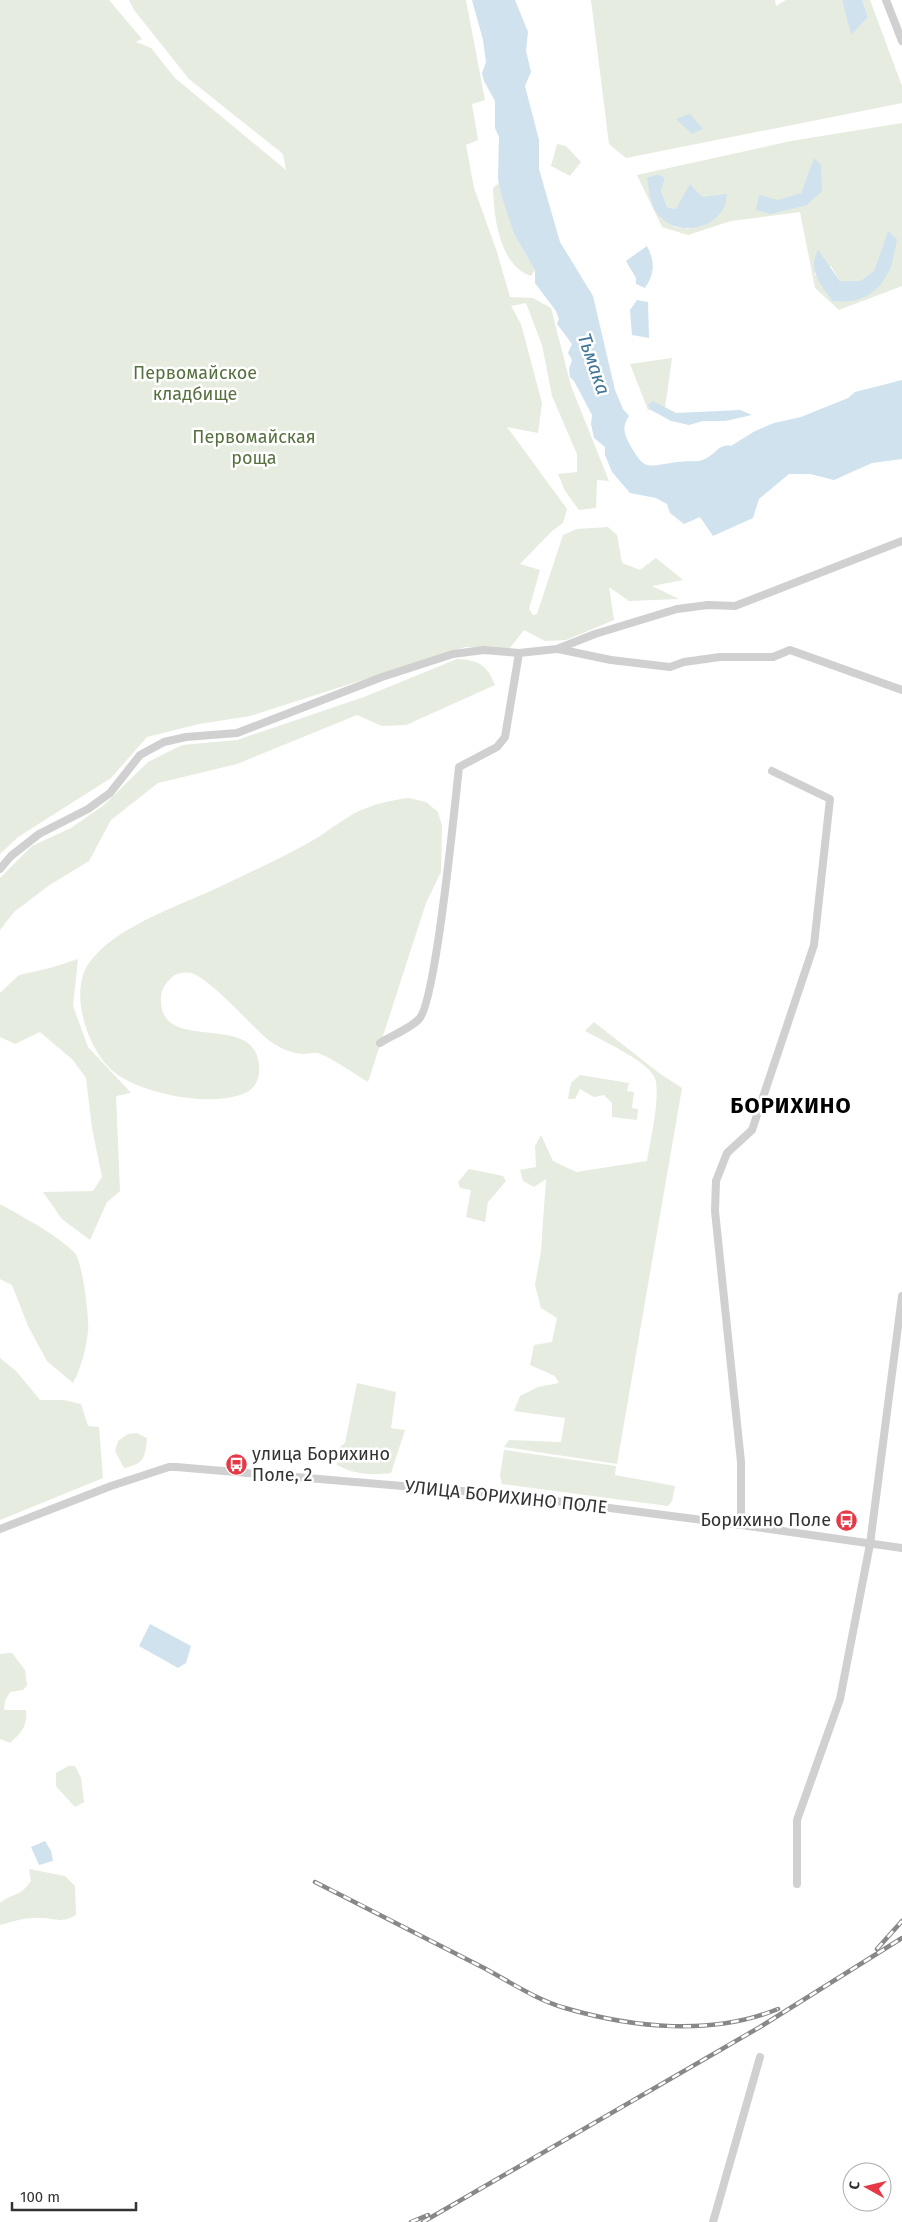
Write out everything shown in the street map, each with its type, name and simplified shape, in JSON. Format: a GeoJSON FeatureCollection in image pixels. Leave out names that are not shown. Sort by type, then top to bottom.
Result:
{"type":"FeatureCollection","features":[{"type":"Feature","properties":{"kind":"street"},"geometry":{"type":"LineString","coordinates":[[886,0],[902,41]]}},
{"type":"Feature","properties":{"kind":"street"},"geometry":{"type":"LineString","coordinates":[[0,869],[11,856],[38,834],[88,809],[110,794],[140,755],[164,742],[186,737],[237,733],[382,677],[453,654],[484,650],[519,653],[558,649],[595,634],[676,609],[735,606],[902,541]]}},
{"type":"Feature","properties":{"kind":"street"},"geometry":{"type":"LineString","coordinates":[[558,649],[611,660],[670,667],[684,662],[720,657],[773,657],[790,650],[902,690]]}},
{"type":"Feature","properties":{"kind":"street"},"geometry":{"type":"LineString","coordinates":[[380,1043],[420,1019],[429,996],[443,906],[459,767],[497,747],[506,737],[519,653]]}},
{"type":"Feature","properties":{"kind":"street"},"geometry":{"type":"LineString","coordinates":[[740,1525],[741,1462],[715,1211],[716,1181],[726,1153],[752,1130],[814,945],[830,799],[772,771]]}},
{"type":"Feature","properties":{"kind":"street"},"geometry":{"type":"LineString","coordinates":[[797,1884],[797,1820],[840,1699],[870,1544],[902,1296]]}},
{"type":"Feature","properties":{"kind":"street","name":"УЛИЦА БОРИХИНО ПОЛЕ"},"geometry":{"type":"LineString","coordinates":[[0,1530],[111,1486],[169,1467],[509,1495],[902,1548]]}},
{"type":"Feature","properties":{"kind":"street"},"geometry":{"type":"LineString","coordinates":[[713,2222],[760,2057]]}},
{"type":"Feature","properties":{"kind":"green space","name":"Первомайская роща"},"geometry":{"type":"Polygon","coordinates":[[[0,0],[109,0],[142,39],[136,42],[151,48],[175,78],[286,170],[283,154],[189,79],[134,10],[129,0],[466,0],[485,100],[472,104],[478,140],[466,145],[474,188],[497,252],[510,297],[533,298],[551,308],[571,386],[609,481],[597,480],[596,508],[579,510],[565,491],[558,474],[577,472],[577,454],[552,396],[542,345],[526,303],[511,306],[521,324],[542,403],[538,433],[507,427],[567,509],[563,523],[552,531],[520,564],[540,570],[529,609],[533,615],[537,614],[563,535],[577,529],[608,527],[617,535],[622,563],[640,570],[656,558],[683,580],[652,586],[679,599],[629,601],[609,587],[614,620],[566,640],[545,641],[524,630],[509,649],[465,647],[250,716],[199,724],[147,737],[111,778],[18,837],[0,854],[0,0]]]}},
{"type":"Feature","properties":{"kind":"green space"},"geometry":{"type":"Polygon","coordinates":[[[591,0],[775,0],[776,6],[786,0],[842,0],[851,34],[868,17],[862,0],[870,0],[902,86],[902,103],[626,158],[609,144],[591,0]]]}},
{"type":"Feature","properties":{"kind":"green space"},"geometry":{"type":"Polygon","coordinates":[[[902,123],[902,286],[839,310],[815,288],[800,212],[731,221],[688,235],[662,227],[637,175],[791,141],[902,123]],[[814,159],[801,193],[778,204],[807,205],[814,159]],[[658,174],[660,218],[675,227],[690,229],[676,209],[667,207],[661,191],[665,178],[658,174]],[[888,232],[874,271],[860,281],[840,281],[831,266],[814,273],[832,301],[873,292],[888,232]]]}},
{"type":"Feature","properties":{"kind":"green space"},"geometry":{"type":"Polygon","coordinates":[[[557,144],[566,146],[581,162],[570,176],[551,166],[557,144]]]}},
{"type":"Feature","properties":{"kind":"green space"},"geometry":{"type":"Polygon","coordinates":[[[499,183],[514,234],[535,270],[531,276],[520,270],[512,262],[500,239],[493,188],[499,183]]]}},
{"type":"Feature","properties":{"kind":"green space"},"geometry":{"type":"Polygon","coordinates":[[[672,358],[665,408],[648,410],[630,364],[672,358]]]}},
{"type":"Feature","properties":{"kind":"green space"},"geometry":{"type":"Polygon","coordinates":[[[457,659],[477,662],[489,673],[495,685],[406,725],[382,726],[357,715],[237,764],[158,783],[111,820],[89,861],[48,886],[14,912],[0,930],[0,878],[32,846],[71,828],[104,805],[148,762],[182,745],[237,740],[364,697],[457,659]]]}},
{"type":"Feature","properties":{"kind":"green space"},"geometry":{"type":"Polygon","coordinates":[[[409,798],[426,802],[438,812],[442,826],[441,872],[426,903],[368,1082],[337,1062],[318,1053],[302,1054],[287,1051],[273,1043],[211,986],[194,974],[188,973],[175,975],[164,987],[161,1003],[167,1019],[179,1027],[231,1036],[246,1042],[256,1053],[259,1073],[253,1087],[244,1094],[226,1098],[210,1099],[175,1096],[157,1092],[126,1080],[114,1072],[105,1062],[89,1036],[81,1005],[80,989],[83,975],[89,963],[100,950],[147,919],[287,854],[359,811],[371,806],[409,798]]]}},
{"type":"Feature","properties":{"kind":"green space"},"geometry":{"type":"Polygon","coordinates":[[[78,959],[73,1006],[88,1047],[131,1093],[116,1096],[120,1191],[107,1202],[90,1240],[62,1219],[43,1192],[93,1191],[102,1177],[92,1128],[86,1078],[73,1060],[40,1032],[15,1044],[0,1037],[0,993],[19,975],[78,959]]]}},
{"type":"Feature","properties":{"kind":"green space"},"geometry":{"type":"Polygon","coordinates":[[[594,1022],[659,1073],[682,1088],[617,1464],[504,1447],[509,1440],[561,1442],[565,1418],[514,1411],[520,1396],[538,1387],[559,1383],[555,1376],[530,1365],[534,1345],[552,1342],[557,1318],[541,1308],[535,1285],[541,1251],[546,1179],[534,1187],[523,1181],[520,1170],[536,1167],[535,1146],[541,1135],[553,1161],[576,1172],[647,1161],[657,1093],[654,1076],[642,1063],[585,1031],[594,1022]]]}},
{"type":"Feature","properties":{"kind":"green space"},"geometry":{"type":"Polygon","coordinates":[[[580,1075],[629,1083],[627,1091],[634,1092],[632,1108],[638,1109],[637,1120],[612,1117],[612,1103],[604,1095],[594,1097],[580,1089],[575,1099],[568,1099],[571,1083],[580,1075]]]}},
{"type":"Feature","properties":{"kind":"green space"},"geometry":{"type":"Polygon","coordinates":[[[469,1169],[503,1176],[506,1181],[488,1202],[485,1222],[466,1217],[471,1190],[460,1188],[458,1182],[469,1169]]]}},
{"type":"Feature","properties":{"kind":"green space"},"geometry":{"type":"Polygon","coordinates":[[[0,1204],[58,1239],[75,1253],[78,1258],[85,1291],[88,1325],[83,1358],[73,1383],[47,1361],[28,1326],[12,1285],[0,1279],[0,1204]]]}},
{"type":"Feature","properties":{"kind":"green space"},"geometry":{"type":"Polygon","coordinates":[[[0,1358],[16,1371],[40,1400],[64,1400],[81,1404],[88,1426],[99,1427],[103,1478],[0,1520],[0,1358]]]}},
{"type":"Feature","properties":{"kind":"green space"},"geometry":{"type":"Polygon","coordinates":[[[357,1383],[396,1392],[391,1428],[405,1430],[391,1473],[363,1474],[337,1465],[340,1447],[345,1443],[357,1383]]]}},
{"type":"Feature","properties":{"kind":"green space"},"geometry":{"type":"Polygon","coordinates":[[[137,1433],[147,1438],[143,1459],[136,1464],[124,1468],[115,1451],[118,1441],[128,1434],[137,1433]]]}},
{"type":"Feature","properties":{"kind":"green space"},"geometry":{"type":"Polygon","coordinates":[[[504,1450],[616,1466],[615,1475],[675,1486],[672,1501],[668,1506],[502,1484],[500,1476],[504,1450]]]}},
{"type":"Feature","properties":{"kind":"green space"},"geometry":{"type":"Polygon","coordinates":[[[12,1653],[25,1670],[27,1685],[23,1690],[10,1692],[5,1701],[4,1710],[26,1710],[25,1725],[10,1743],[0,1739],[0,1654],[12,1653]]]}},
{"type":"Feature","properties":{"kind":"green space"},"geometry":{"type":"Polygon","coordinates":[[[68,1766],[75,1766],[81,1778],[84,1802],[75,1807],[56,1786],[56,1773],[68,1766]]]}},
{"type":"Feature","properties":{"kind":"green space"},"geometry":{"type":"Polygon","coordinates":[[[29,1869],[65,1876],[75,1886],[76,1915],[62,1920],[29,1918],[0,1925],[0,1903],[20,1893],[27,1886],[31,1881],[29,1869]]]}},
{"type":"Feature","properties":{"kind":"water","name":"Тьмака"},"geometry":{"type":"Polygon","coordinates":[[[472,0],[515,0],[528,32],[526,51],[531,72],[525,86],[539,140],[539,169],[560,242],[593,296],[615,390],[623,409],[629,416],[624,428],[625,434],[638,458],[643,463],[653,466],[681,461],[702,460],[723,446],[731,446],[755,431],[774,423],[801,417],[848,398],[855,392],[902,380],[902,459],[872,463],[834,480],[810,474],[789,474],[759,499],[753,518],[713,536],[700,517],[684,524],[670,513],[667,504],[656,498],[630,493],[612,472],[605,455],[605,447],[594,438],[591,424],[592,415],[570,377],[569,369],[572,360],[568,353],[572,344],[557,324],[559,319],[556,311],[535,283],[535,270],[514,234],[502,197],[498,179],[499,137],[495,128],[495,101],[484,81],[482,73],[486,62],[483,40],[472,0]]]}},
{"type":"Feature","properties":{"kind":"water"},"geometry":{"type":"Polygon","coordinates":[[[842,0],[862,0],[868,17],[851,35],[842,0]]]}},
{"type":"Feature","properties":{"kind":"water"},"geometry":{"type":"Polygon","coordinates":[[[690,114],[703,129],[692,134],[676,119],[690,114]]]}},
{"type":"Feature","properties":{"kind":"water"},"geometry":{"type":"Polygon","coordinates":[[[814,158],[821,165],[822,191],[807,205],[771,214],[756,210],[759,195],[778,200],[801,193],[814,158]]]}},
{"type":"Feature","properties":{"kind":"water"},"geometry":{"type":"Polygon","coordinates":[[[658,174],[665,178],[661,191],[667,207],[676,209],[690,184],[702,197],[727,194],[725,206],[720,214],[705,225],[687,228],[669,224],[655,210],[650,194],[647,178],[658,174]]]}},
{"type":"Feature","properties":{"kind":"water"},"geometry":{"type":"Polygon","coordinates":[[[888,231],[897,239],[888,273],[878,288],[858,300],[832,301],[820,283],[815,271],[814,264],[818,250],[840,281],[860,281],[874,271],[888,231]]]}},
{"type":"Feature","properties":{"kind":"water"},"geometry":{"type":"Polygon","coordinates":[[[647,246],[653,267],[651,277],[645,288],[636,284],[636,278],[626,261],[647,246]]]}},
{"type":"Feature","properties":{"kind":"water"},"geometry":{"type":"Polygon","coordinates":[[[637,300],[648,302],[649,338],[632,335],[630,310],[637,300]]]}},
{"type":"Feature","properties":{"kind":"water"},"geometry":{"type":"Polygon","coordinates":[[[653,401],[676,413],[740,410],[752,415],[725,421],[703,421],[689,425],[671,421],[651,410],[648,405],[653,401]]]}},
{"type":"Feature","properties":{"kind":"water"},"geometry":{"type":"Polygon","coordinates":[[[150,1624],[191,1646],[186,1663],[178,1668],[139,1646],[150,1624]]]}},
{"type":"Feature","properties":{"kind":"water"},"geometry":{"type":"Polygon","coordinates":[[[45,1841],[51,1851],[53,1861],[39,1865],[31,1847],[45,1841]]]}},
{"type":"Feature","properties":{"kind":"railway"},"geometry":{"type":"LineString","coordinates":[[315,1882],[484,1968],[534,1996],[565,2008],[618,2020],[672,2026],[700,2026],[726,2023],[753,2018],[778,2009]]}},
{"type":"Feature","properties":{"kind":"railway"},"geometry":{"type":"LineString","coordinates":[[877,1949],[902,1921]]}},
{"type":"Feature","properties":{"kind":"railway"},"geometry":{"type":"LineString","coordinates":[[423,2222],[760,2027],[902,1938]]}},
{"type":"Feature","properties":{"kind":"railway"},"geometry":{"type":"LineString","coordinates":[[411,2222],[428,2215]]}},
{"type":"Feature","properties":{"kind":"place","name":"улица Борихино Поле, 2"},"geometry":{"type":"Point","coordinates":[236,1464]}},
{"type":"Feature","properties":{"kind":"place","name":"Борихино Поле"},"geometry":{"type":"Point","coordinates":[847,1520]}},
{"type":"Feature","properties":{"kind":"district","name":"БОРИХИНО"},"geometry":{"type":"Point","coordinates":[791,1105]}},
{"type":"Feature","properties":{"kind":"park label","name":"Первомайское кладбище"},"geometry":{"type":"Point","coordinates":[195,383]}}]}
